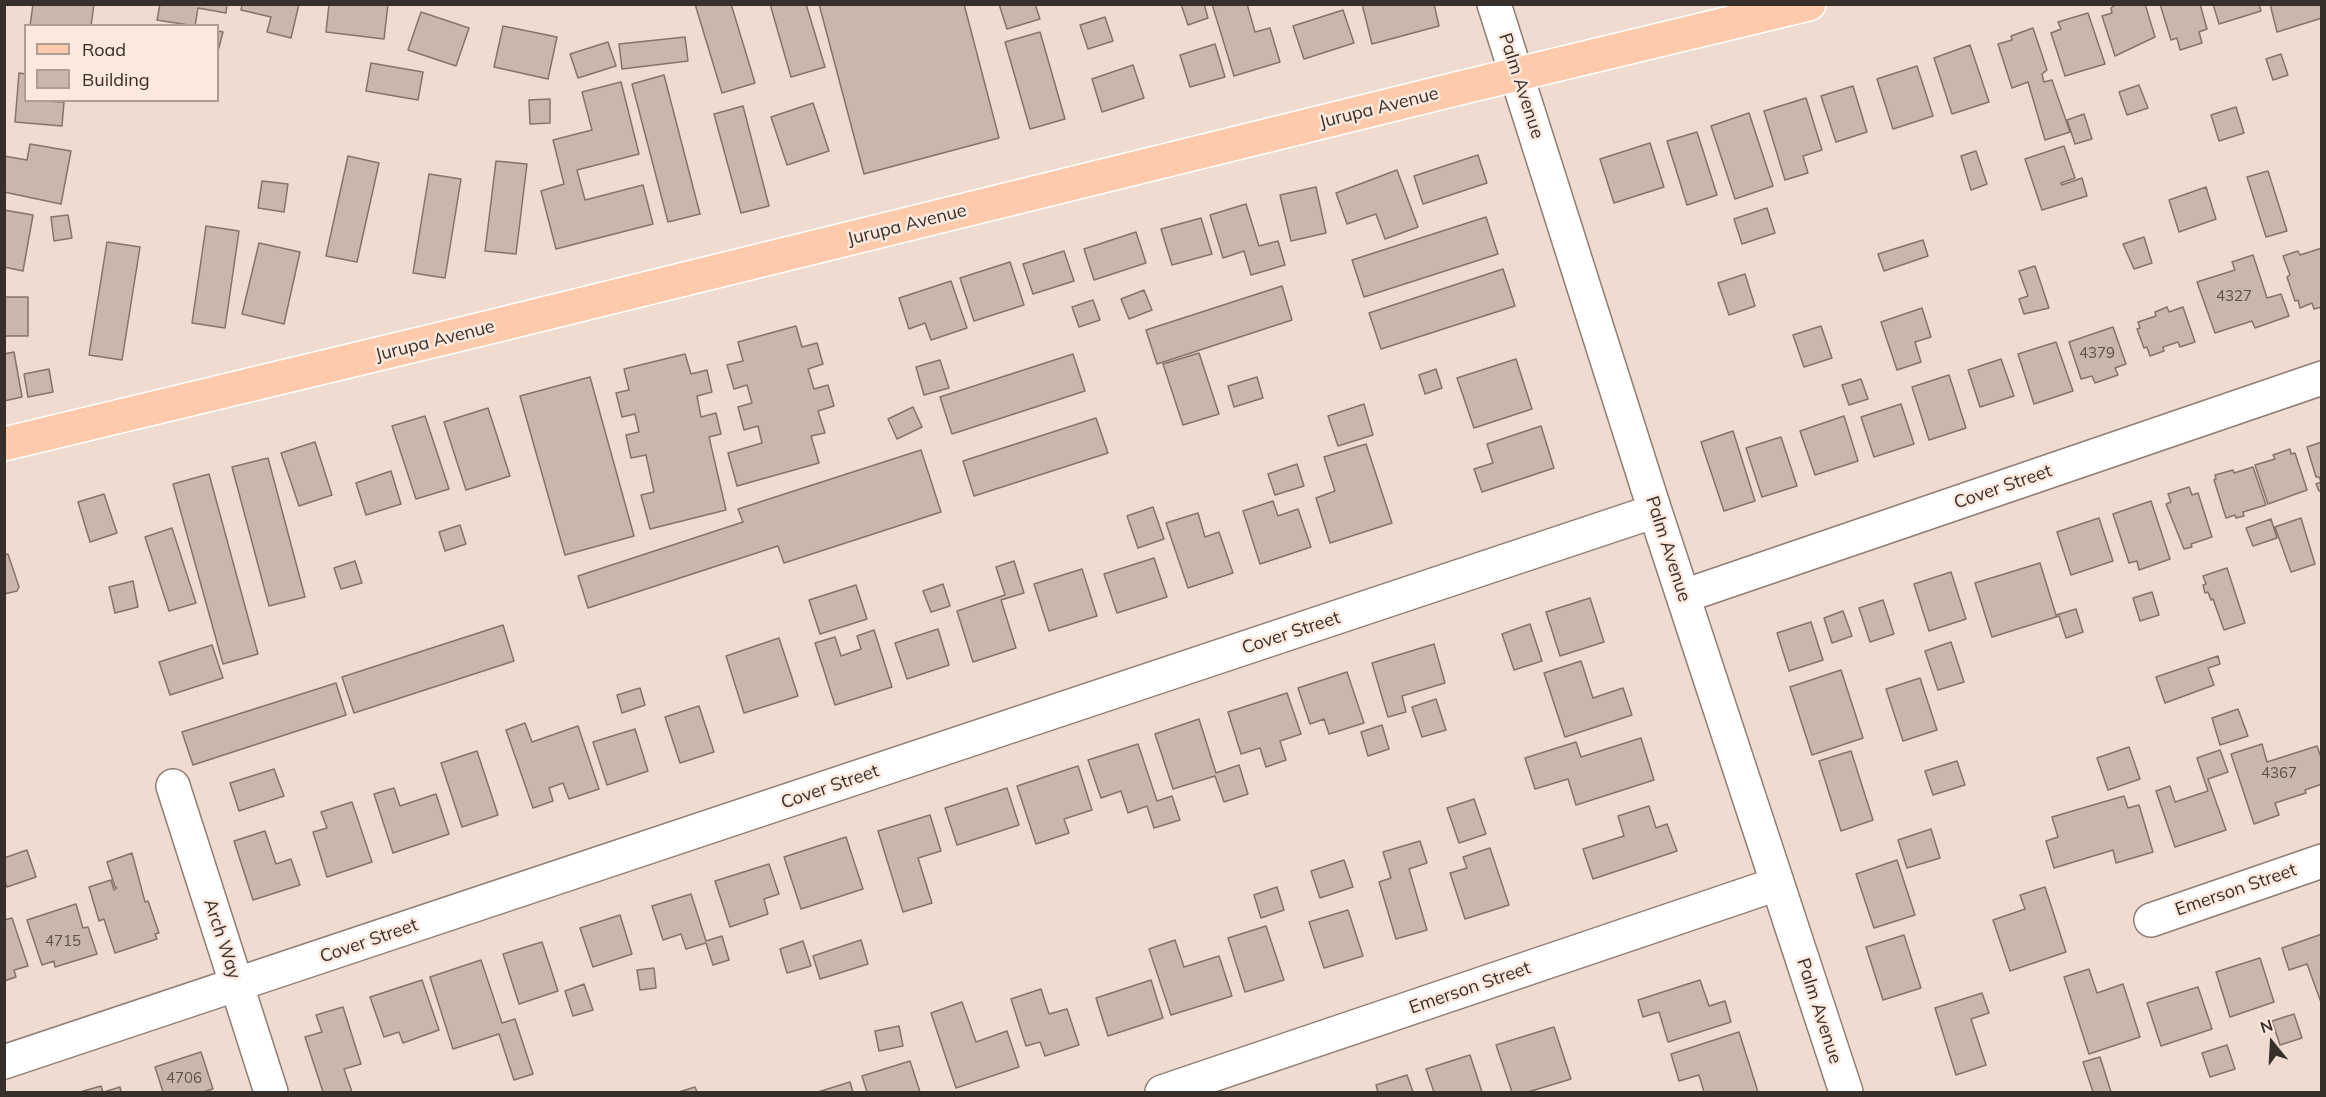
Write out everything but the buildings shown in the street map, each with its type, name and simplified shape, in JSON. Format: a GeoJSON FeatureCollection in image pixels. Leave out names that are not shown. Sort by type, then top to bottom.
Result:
{"type":"FeatureCollection","features":[{"type":"Feature","properties":{"kind":"main road","name":"Jurupa Avenue"},"geometry":{"type":"LineString","coordinates":[[4,444],[1809,4]]}},
{"type":"Feature","properties":{"kind":"street","name":"Palm Avenue"},"geometry":{"type":"LineString","coordinates":[[1494,4],[1655,511],[1846,1092]]}},
{"type":"Feature","properties":{"kind":"street","name":"Cover Street"},"geometry":{"type":"LineString","coordinates":[[1684,596],[2322,378]]}},
{"type":"Feature","properties":{"kind":"street","name":"Cover Street"},"geometry":{"type":"LineString","coordinates":[[4,1062],[1655,511]]}},
{"type":"Feature","properties":{"kind":"street","name":"Arch Way"},"geometry":{"type":"LineString","coordinates":[[173,786],[271,1092]]}},
{"type":"Feature","properties":{"kind":"street","name":"Emerson Street"},"geometry":{"type":"LineString","coordinates":[[2151,920],[2322,861]]}},
{"type":"Feature","properties":{"kind":"street","name":"Emerson Street"},"geometry":{"type":"LineString","coordinates":[[1162,1092],[1778,884]]}}]}
